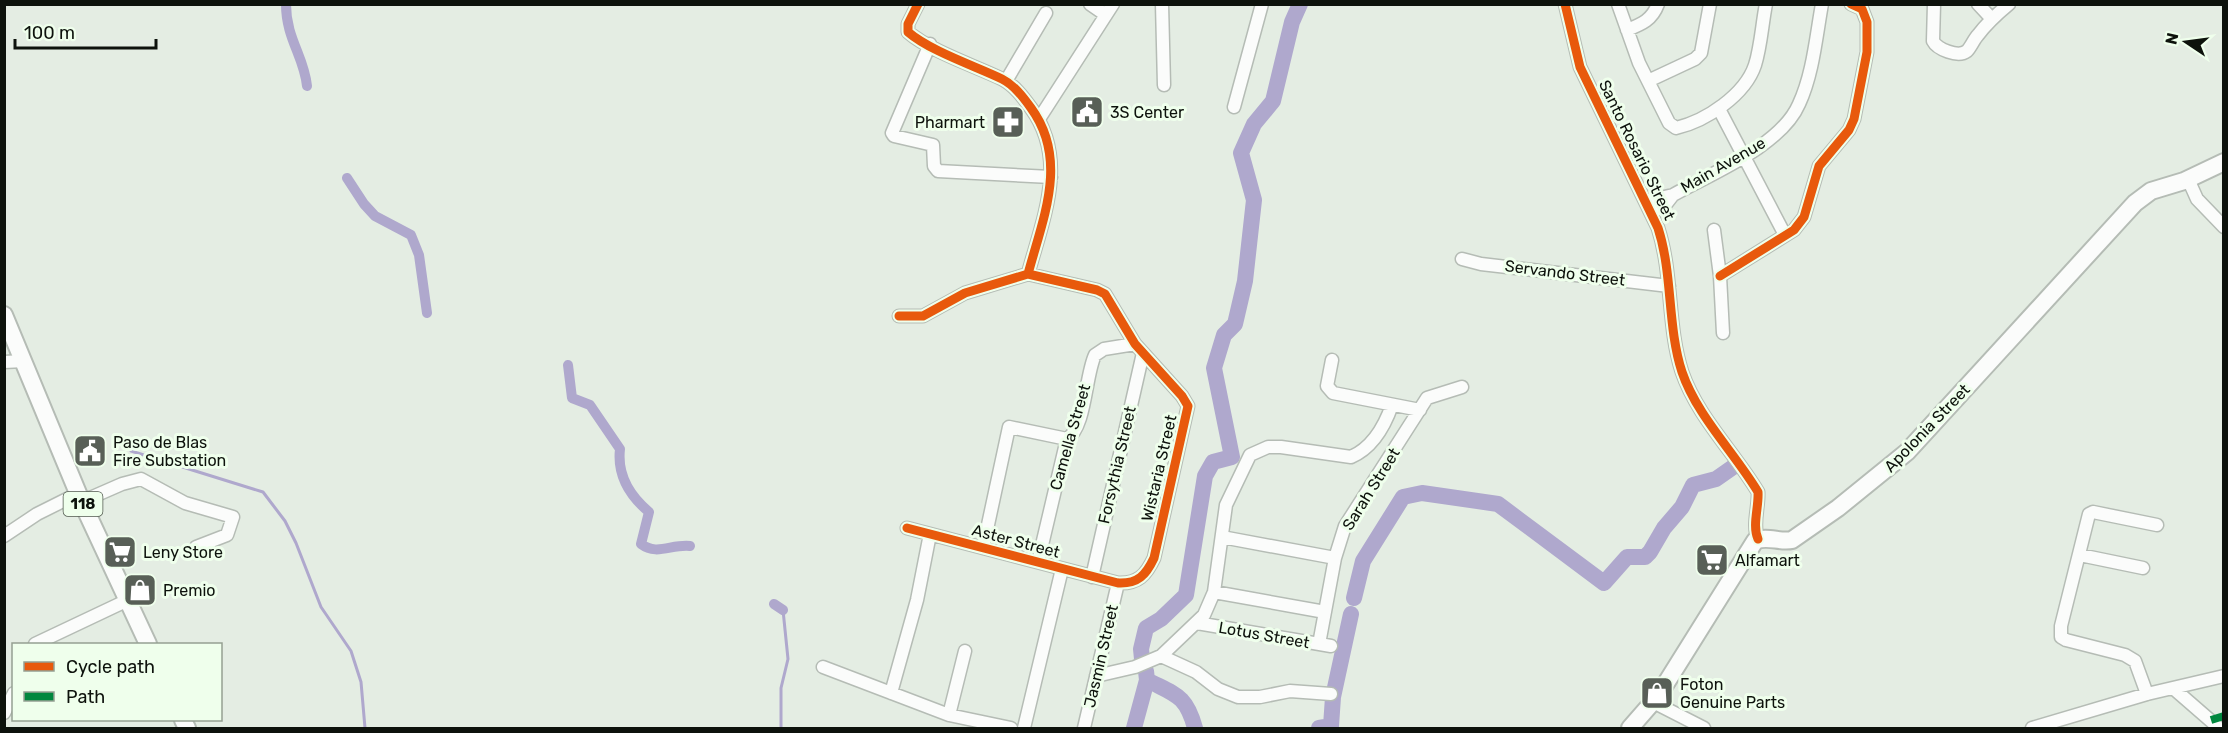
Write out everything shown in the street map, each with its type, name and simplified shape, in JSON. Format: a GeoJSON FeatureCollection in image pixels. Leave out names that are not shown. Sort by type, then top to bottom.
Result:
{"type":"FeatureCollection","features":[{"type":"Feature","properties":{"kind":"main road","name":"Apolonia Street"},"geometry":{"type":"LineString","coordinates":[[1758,539],[1785,542],[1792,540],[1887,470],[1931,428],[2134,204],[2151,191],[2188,179],[2223,162]]}},
{"type":"Feature","properties":{"kind":"main road","name":"118"},"geometry":{"type":"LineString","coordinates":[[4,315],[80,498],[147,643]]}},
{"type":"Feature","properties":{"kind":"main road"},"geometry":{"type":"LineString","coordinates":[[1630,729],[1653,702],[1758,539]]}},
{"type":"Feature","properties":{"kind":"street"},"geometry":{"type":"LineString","coordinates":[[918,4],[907,28],[913,36],[1006,81],[1020,94],[1039,119],[1051,148],[1051,177],[1028,274]]}},
{"type":"Feature","properties":{"kind":"street"},"geometry":{"type":"LineString","coordinates":[[1090,4],[1106,15]]}},
{"type":"Feature","properties":{"kind":"street"},"geometry":{"type":"LineString","coordinates":[[1039,119],[1113,4]]}},
{"type":"Feature","properties":{"kind":"street"},"geometry":{"type":"LineString","coordinates":[[1162,4],[1164,85]]}},
{"type":"Feature","properties":{"kind":"street"},"geometry":{"type":"LineString","coordinates":[[1234,107],[1263,4]]}},
{"type":"Feature","properties":{"kind":"street","name":"Santo Rosario Street"},"geometry":{"type":"LineString","coordinates":[[1565,4],[1580,67],[1650,207],[1664,246],[1682,372],[1696,402],[1758,492],[1759,504],[1755,526],[1758,539]]}},
{"type":"Feature","properties":{"kind":"street"},"geometry":{"type":"LineString","coordinates":[[1618,4],[1648,81],[1674,128],[1679,128],[1719,109],[1754,68],[1766,4]]}},
{"type":"Feature","properties":{"kind":"street"},"geometry":{"type":"LineString","coordinates":[[1627,30],[1642,24],[1654,15],[1658,4]]}},
{"type":"Feature","properties":{"kind":"street"},"geometry":{"type":"LineString","coordinates":[[1648,81],[1695,59],[1701,53],[1710,4]]}},
{"type":"Feature","properties":{"kind":"street","name":"Main Avenue"},"geometry":{"type":"LineString","coordinates":[[1650,207],[1743,156],[1779,131],[1798,107],[1804,93],[1822,4]]}},
{"type":"Feature","properties":{"kind":"street"},"geometry":{"type":"LineString","coordinates":[[1720,276],[1794,230],[1804,217],[1820,166],[1849,130],[1854,119],[1867,52],[1867,22],[1862,9],[1851,4]]}},
{"type":"Feature","properties":{"kind":"street"},"geometry":{"type":"LineString","coordinates":[[1934,4],[1932,41],[1935,45],[1956,54],[1967,51],[1991,18],[2009,4]]}},
{"type":"Feature","properties":{"kind":"street"},"geometry":{"type":"LineString","coordinates":[[1978,4],[1991,18]]}},
{"type":"Feature","properties":{"kind":"street"},"geometry":{"type":"LineString","coordinates":[[1006,81],[1046,14]]}},
{"type":"Feature","properties":{"kind":"street"},"geometry":{"type":"LineString","coordinates":[[930,44],[892,133],[894,136],[933,145],[934,166],[938,171],[1051,177]]}},
{"type":"Feature","properties":{"kind":"street"},"geometry":{"type":"LineString","coordinates":[[1719,109],[1785,235]]}},
{"type":"Feature","properties":{"kind":"street"},"geometry":{"type":"LineString","coordinates":[[2188,179],[2197,199],[2223,227]]}},
{"type":"Feature","properties":{"kind":"street"},"geometry":{"type":"LineString","coordinates":[[1713,230],[1720,276],[1723,333]]}},
{"type":"Feature","properties":{"kind":"street","name":"Servando Street"},"geometry":{"type":"LineString","coordinates":[[1462,258],[1480,264],[1669,286]]}},
{"type":"Feature","properties":{"kind":"street"},"geometry":{"type":"LineString","coordinates":[[899,316],[923,316],[965,293],[1028,274],[1105,294],[1139,348]]}},
{"type":"Feature","properties":{"kind":"street","name":"Camella Street"},"geometry":{"type":"LineString","coordinates":[[1038,562],[1066,439],[1072,435],[1078,422],[1095,355],[1104,349],[1139,348]]}},
{"type":"Feature","properties":{"kind":"street","name":"Forsythia Street"},"geometry":{"type":"LineString","coordinates":[[1092,577],[1139,348]]}},
{"type":"Feature","properties":{"kind":"street","name":"Wistaria Street"},"geometry":{"type":"LineString","coordinates":[[1118,584],[1128,584],[1142,577],[1154,558],[1188,406],[1182,396],[1139,348]]}},
{"type":"Feature","properties":{"kind":"street"},"geometry":{"type":"LineString","coordinates":[[1332,360],[1327,386],[1334,393],[1420,410]]}},
{"type":"Feature","properties":{"kind":"street"},"geometry":{"type":"LineString","coordinates":[[4,362],[24,361]]}},
{"type":"Feature","properties":{"kind":"street","name":"Sarah Street"},"geometry":{"type":"LineString","coordinates":[[1325,645],[1325,612],[1335,558],[1345,526],[1432,395],[1462,387]]}},
{"type":"Feature","properties":{"kind":"street"},"geometry":{"type":"LineString","coordinates":[[1096,676],[1135,667],[1161,656],[1197,623],[1207,609],[1214,592],[1226,505],[1250,455],[1268,447],[1281,447],[1351,457],[1363,449],[1379,432],[1392,405]]}},
{"type":"Feature","properties":{"kind":"street"},"geometry":{"type":"LineString","coordinates":[[982,548],[1009,427],[1066,439]]}},
{"type":"Feature","properties":{"kind":"street"},"geometry":{"type":"LineString","coordinates":[[4,536],[37,514],[71,497],[90,498],[141,479],[185,503],[233,517],[227,535],[196,547]]}},
{"type":"Feature","properties":{"kind":"street"},"geometry":{"type":"LineString","coordinates":[[2147,694],[2135,661],[2061,637],[2061,626],[2080,555],[2087,518],[2093,512],[2157,525]]}},
{"type":"Feature","properties":{"kind":"street","name":"Aster Street"},"geometry":{"type":"LineString","coordinates":[[907,528],[1118,584]]}},
{"type":"Feature","properties":{"kind":"street"},"geometry":{"type":"LineString","coordinates":[[891,693],[917,600],[930,534]]}},
{"type":"Feature","properties":{"kind":"street"},"geometry":{"type":"LineString","coordinates":[[1222,537],[1335,558]]}},
{"type":"Feature","properties":{"kind":"street"},"geometry":{"type":"LineString","coordinates":[[2080,555],[2143,568]]}},
{"type":"Feature","properties":{"kind":"street"},"geometry":{"type":"LineString","coordinates":[[1024,729],[1062,569]]}},
{"type":"Feature","properties":{"kind":"street","name":"Jasmin Street"},"geometry":{"type":"LineString","coordinates":[[1084,729],[1118,584]]}},
{"type":"Feature","properties":{"kind":"street"},"geometry":{"type":"LineString","coordinates":[[1214,592],[1325,612]]}},
{"type":"Feature","properties":{"kind":"street"},"geometry":{"type":"LineString","coordinates":[[36,643],[128,600]]}},
{"type":"Feature","properties":{"kind":"street","name":"Lotus Street"},"geometry":{"type":"LineString","coordinates":[[1197,623],[1325,645]]}},
{"type":"Feature","properties":{"kind":"street"},"geometry":{"type":"LineString","coordinates":[[949,715],[965,651]]}},
{"type":"Feature","properties":{"kind":"street"},"geometry":{"type":"LineString","coordinates":[[1161,656],[1196,672],[1218,690],[1238,697],[1260,697],[1290,691],[1331,694]]}},
{"type":"Feature","properties":{"kind":"street"},"geometry":{"type":"LineString","coordinates":[[823,667],[949,715],[1011,729]]}},
{"type":"Feature","properties":{"kind":"street"},"geometry":{"type":"LineString","coordinates":[[2032,729],[2147,694],[2223,676]]}},
{"type":"Feature","properties":{"kind":"street"},"geometry":{"type":"LineString","coordinates":[[2173,688],[2219,729]]}},
{"type":"Feature","properties":{"kind":"street"},"geometry":{"type":"LineString","coordinates":[[4,713],[12,697]]}},
{"type":"Feature","properties":{"kind":"street"},"geometry":{"type":"LineString","coordinates":[[1653,702],[1704,729]]}},
{"type":"Feature","properties":{"kind":"waterway"},"geometry":{"type":"LineString","coordinates":[[286,4],[289,27],[307,86]]}},
{"type":"Feature","properties":{"kind":"waterway"},"geometry":{"type":"LineString","coordinates":[[1142,659],[1141,649],[1146,628],[1161,619],[1186,595],[1205,476],[1213,462],[1232,457],[1214,368],[1224,335],[1235,324],[1245,281],[1254,200],[1241,153],[1254,124],[1273,101],[1292,22],[1300,4]]}},
{"type":"Feature","properties":{"kind":"waterway"},"geometry":{"type":"LineString","coordinates":[[347,178],[375,216],[411,235],[419,255],[427,313]]}},
{"type":"Feature","properties":{"kind":"waterway"},"geometry":{"type":"LineString","coordinates":[[568,365],[572,398],[590,405],[620,449],[621,468],[626,484],[649,512],[641,544],[653,549],[690,546]]}},
{"type":"Feature","properties":{"kind":"waterway"},"geometry":{"type":"LineString","coordinates":[[131,451],[263,492],[285,521],[321,607],[351,651],[361,682],[365,728]]}},
{"type":"Feature","properties":{"kind":"waterway"},"geometry":{"type":"LineString","coordinates":[[1354,598],[1363,561],[1403,497],[1422,493],[1498,504],[1604,583],[1627,557],[1645,557],[1650,552],[1664,528],[1682,507],[1693,485],[1716,479],[1736,465]]}},
{"type":"Feature","properties":{"kind":"waterway"},"geometry":{"type":"LineString","coordinates":[[774,604],[783,610]]}},
{"type":"Feature","properties":{"kind":"waterway"},"geometry":{"type":"LineString","coordinates":[[781,728],[781,688],[788,659],[783,610]]}},
{"type":"Feature","properties":{"kind":"waterway"},"geometry":{"type":"LineString","coordinates":[[1319,728],[1331,726],[1333,697],[1351,614]]}},
{"type":"Feature","properties":{"kind":"waterway"},"geometry":{"type":"LineString","coordinates":[[1134,728],[1147,680],[1146,671]]}},
{"type":"Feature","properties":{"kind":"waterway"},"geometry":{"type":"LineString","coordinates":[[1147,680],[1184,702],[1195,728]]}},
{"type":"Feature","properties":{"kind":"marked path"},"geometry":{"type":"LineString","coordinates":[[2211,720],[2224,716]]}},
{"type":"Feature","properties":{"kind":"cycle path"},"geometry":{"type":"LineString","coordinates":[[918,4],[908,24],[908,32],[940,52],[1006,82],[1025,100],[1042,128],[1049,148],[1051,169],[1049,190],[1046,211],[1028,274]]}},
{"type":"Feature","properties":{"kind":"cycle path"},"geometry":{"type":"LineString","coordinates":[[1565,4],[1580,67],[1658,228],[1666,263],[1674,337],[1682,372],[1706,419],[1758,492],[1756,528],[1758,539]]}},
{"type":"Feature","properties":{"kind":"cycle path"},"geometry":{"type":"LineString","coordinates":[[1720,276],[1794,230],[1804,217],[1819,166],[1849,130],[1854,119],[1867,52],[1867,22],[1862,9],[1851,4]]}},
{"type":"Feature","properties":{"kind":"cycle path"},"geometry":{"type":"LineString","coordinates":[[899,316],[923,316],[965,293],[1028,274],[1097,290],[1105,294],[1135,344],[1182,396],[1188,406],[1154,558],[1144,574],[1136,580],[1118,583],[907,528]]}},
{"type":"Feature","properties":{"kind":"place","name":"3S Center"},"geometry":{"type":"Point","coordinates":[1087,112]}},
{"type":"Feature","properties":{"kind":"place","name":"Pharmart"},"geometry":{"type":"Point","coordinates":[1008,122]}},
{"type":"Feature","properties":{"kind":"place","name":"Paso de Blas Fire Substation"},"geometry":{"type":"Point","coordinates":[90,451]}},
{"type":"Feature","properties":{"kind":"place","name":"Leny Store"},"geometry":{"type":"Point","coordinates":[120,552]}},
{"type":"Feature","properties":{"kind":"place","name":"Alfamart"},"geometry":{"type":"Point","coordinates":[1712,560]}},
{"type":"Feature","properties":{"kind":"place","name":"Premio"},"geometry":{"type":"Point","coordinates":[140,590]}},
{"type":"Feature","properties":{"kind":"place","name":"Foton Genuine Parts"},"geometry":{"type":"Point","coordinates":[1657,693]}}]}
